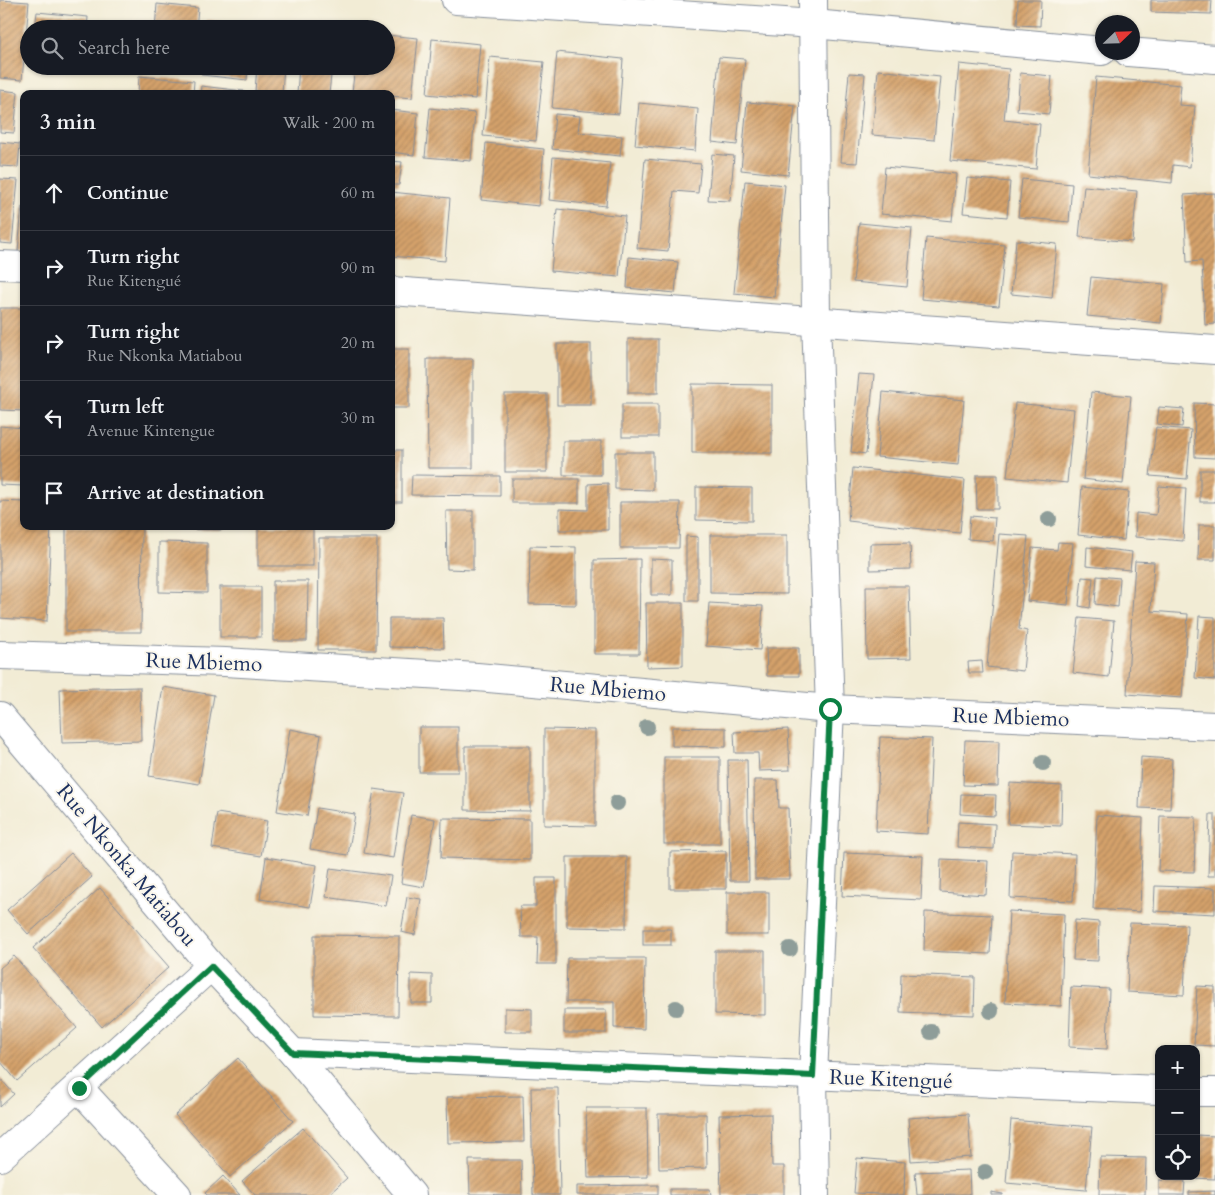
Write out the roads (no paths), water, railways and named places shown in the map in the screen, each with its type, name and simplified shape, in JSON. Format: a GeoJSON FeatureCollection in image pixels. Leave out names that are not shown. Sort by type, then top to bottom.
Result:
{"type":"FeatureCollection","features":[{"type":"Feature","properties":{"kind":"street"},"geometry":{"type":"LineString","coordinates":[[456,0],[814,12],[1095,50]]}},
{"type":"Feature","properties":{"kind":"street"},"geometry":{"type":"LineString","coordinates":[[814,12],[816,320],[830,709],[813,1076],[816,1195]]}},
{"type":"Feature","properties":{"kind":"street"},"geometry":{"type":"LineString","coordinates":[[1140,53],[1215,59]]}},
{"type":"Feature","properties":{"kind":"street"},"geometry":{"type":"LineString","coordinates":[[0,265],[20,266]]}},
{"type":"Feature","properties":{"kind":"street"},"geometry":{"type":"LineString","coordinates":[[395,291],[1215,350]]}},
{"type":"Feature","properties":{"kind":"street","name":"Rue Mbiemo"},"geometry":{"type":"LineString","coordinates":[[0,655],[224,662],[477,677],[830,709],[1215,726]]}},
{"type":"Feature","properties":{"kind":"street","name":"Rue Nkonka Matiabou"},"geometry":{"type":"LineString","coordinates":[[5,731],[211,966],[293,1053],[412,1195]]}},
{"type":"Feature","properties":{"kind":"street"},"geometry":{"type":"LineString","coordinates":[[0,1157],[79,1088],[211,966]]}},
{"type":"Feature","properties":{"kind":"street","name":"Rue Kitengué"},"geometry":{"type":"LineString","coordinates":[[293,1053],[1155,1090]]}},
{"type":"Feature","properties":{"kind":"street"},"geometry":{"type":"LineString","coordinates":[[79,1088],[177,1195]]}},
{"type":"Feature","properties":{"kind":"street"},"geometry":{"type":"LineString","coordinates":[[1200,1092],[1215,1092]]}}]}
